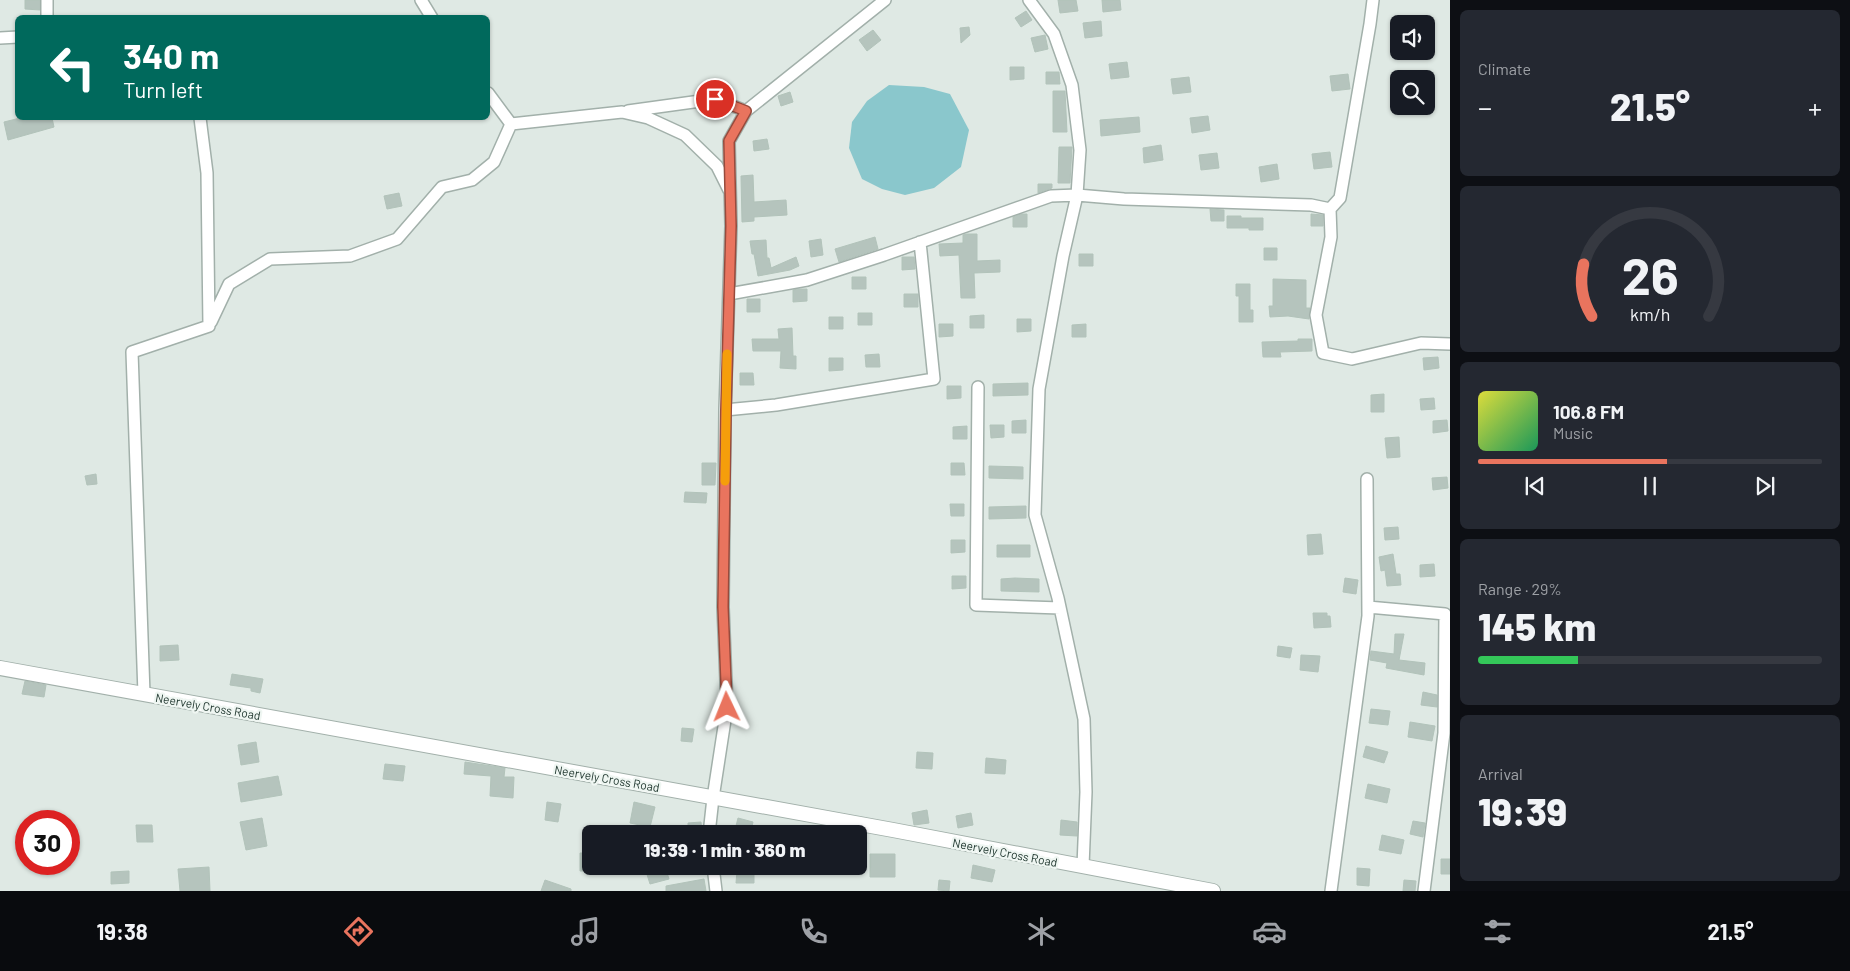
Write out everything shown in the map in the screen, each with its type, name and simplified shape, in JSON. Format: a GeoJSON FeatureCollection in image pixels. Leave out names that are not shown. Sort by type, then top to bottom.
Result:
{"type":"FeatureCollection","features":[{"type":"Feature","properties":{"kind":"street"},"geometry":{"type":"LineString","coordinates":[[47,0],[47,15]]}},
{"type":"Feature","properties":{"kind":"street"},"geometry":{"type":"LineString","coordinates":[[421,0],[430,15]]}},
{"type":"Feature","properties":{"kind":"street"},"geometry":{"type":"LineString","coordinates":[[710,825],[727,707],[723,607],[729,294],[729,141],[746,111],[885,0]]}},
{"type":"Feature","properties":{"kind":"street"},"geometry":{"type":"LineString","coordinates":[[1029,0],[1054,34],[1072,85],[1080,150],[1077,195],[1063,256],[1039,389],[1035,515],[1060,608],[1084,719],[1086,792],[1083,866]]}},
{"type":"Feature","properties":{"kind":"street"},"geometry":{"type":"LineString","coordinates":[[1372,0],[1340,198],[1330,209],[1331,236],[1316,315],[1323,353],[1352,359],[1421,343],[1450,344]]}},
{"type":"Feature","properties":{"kind":"street"},"geometry":{"type":"LineString","coordinates":[[0,38],[15,37]]}},
{"type":"Feature","properties":{"kind":"street"},"geometry":{"type":"LineString","coordinates":[[490,96],[511,124]]}},
{"type":"Feature","properties":{"kind":"street"},"geometry":{"type":"LineString","coordinates":[[511,124],[622,112],[715,99],[746,111]]}},
{"type":"Feature","properties":{"kind":"street"},"geometry":{"type":"LineString","coordinates":[[622,112],[648,118],[685,135],[717,166],[730,194]]}},
{"type":"Feature","properties":{"kind":"street"},"geometry":{"type":"LineString","coordinates":[[200,120],[208,173],[209,326]]}},
{"type":"Feature","properties":{"kind":"street"},"geometry":{"type":"LineString","coordinates":[[144,694],[132,352],[209,326],[229,284],[270,259],[350,256],[396,239],[442,187],[472,180],[494,162],[511,124]]}},
{"type":"Feature","properties":{"kind":"street"},"geometry":{"type":"LineString","coordinates":[[729,294],[807,280],[1051,196],[1077,195],[1124,199],[1311,204],[1330,209]]}},
{"type":"Feature","properties":{"kind":"street"},"geometry":{"type":"LineString","coordinates":[[726,410],[934,379],[920,242]]}},
{"type":"Feature","properties":{"kind":"street"},"geometry":{"type":"LineString","coordinates":[[978,387],[976,605],[1060,608]]}},
{"type":"Feature","properties":{"kind":"street"},"geometry":{"type":"LineString","coordinates":[[1331,891],[1368,616],[1367,479]]}},
{"type":"Feature","properties":{"kind":"street"},"geometry":{"type":"LineString","coordinates":[[1368,607],[1445,614],[1447,644],[1444,733],[1424,891]]}},
{"type":"Feature","properties":{"kind":"street","name":"Neervely Cross Road"},"geometry":{"type":"LineString","coordinates":[[0,668],[1213,891]]}},
{"type":"Feature","properties":{"kind":"street"},"geometry":{"type":"LineString","coordinates":[[714,875],[716,891]]}},
{"type":"Feature","properties":{"kind":"water"},"geometry":{"type":"Polygon","coordinates":[[[889,85],[924,87],[950,94],[969,130],[961,167],[934,188],[905,195],[882,189],[862,179],[849,148],[852,122],[867,101],[889,85]]]}},
{"type":"Feature","properties":{"kind":"building"},"geometry":{"type":"Polygon","coordinates":[[[25,0],[40,0],[40,10],[25,9],[25,0]]]}},
{"type":"Feature","properties":{"kind":"building"},"geometry":{"type":"Polygon","coordinates":[[[1058,0],[1076,0],[1078,11],[1060,13],[1058,0]]]}},
{"type":"Feature","properties":{"kind":"building"},"geometry":{"type":"Polygon","coordinates":[[[1102,0],[1120,0],[1121,10],[1103,12],[1102,0]]]}},
{"type":"Feature","properties":{"kind":"building"},"geometry":{"type":"Polygon","coordinates":[[[1026,11],[1032,20],[1021,27],[1015,18],[1026,11]]]}},
{"type":"Feature","properties":{"kind":"building"},"geometry":{"type":"Polygon","coordinates":[[[1101,21],[1102,36],[1085,38],[1083,23],[1101,21]]]}},
{"type":"Feature","properties":{"kind":"building"},"geometry":{"type":"Polygon","coordinates":[[[969,27],[970,35],[961,43],[960,28],[969,27]]]}},
{"type":"Feature","properties":{"kind":"building"},"geometry":{"type":"Polygon","coordinates":[[[873,30],[881,40],[867,51],[859,40],[873,30]]]}},
{"type":"Feature","properties":{"kind":"building"},"geometry":{"type":"Polygon","coordinates":[[[1045,35],[1048,49],[1035,52],[1031,38],[1045,35]]]}},
{"type":"Feature","properties":{"kind":"building"},"geometry":{"type":"Polygon","coordinates":[[[1127,62],[1129,77],[1111,79],[1109,64],[1127,62]]]}},
{"type":"Feature","properties":{"kind":"building"},"geometry":{"type":"Polygon","coordinates":[[[1010,67],[1024,67],[1024,79],[1010,80],[1010,67]]]}},
{"type":"Feature","properties":{"kind":"building"},"geometry":{"type":"Polygon","coordinates":[[[1046,72],[1059,72],[1060,84],[1046,84],[1046,72]]]}},
{"type":"Feature","properties":{"kind":"building"},"geometry":{"type":"Polygon","coordinates":[[[1348,74],[1350,89],[1332,91],[1330,76],[1348,74]]]}},
{"type":"Feature","properties":{"kind":"building"},"geometry":{"type":"Polygon","coordinates":[[[1189,77],[1191,92],[1173,94],[1171,79],[1189,77]]]}},
{"type":"Feature","properties":{"kind":"building"},"geometry":{"type":"Polygon","coordinates":[[[1053,91],[1065,91],[1067,132],[1053,132],[1053,91]]]}},
{"type":"Feature","properties":{"kind":"building"},"geometry":{"type":"Polygon","coordinates":[[[790,92],[793,102],[781,106],[778,96],[790,92]]]}},
{"type":"Feature","properties":{"kind":"building"},"geometry":{"type":"Polygon","coordinates":[[[1208,116],[1210,130],[1192,133],[1190,118],[1208,116]]]}},
{"type":"Feature","properties":{"kind":"building"},"geometry":{"type":"Polygon","coordinates":[[[1139,117],[1140,132],[1101,136],[1100,120],[1139,117]]]}},
{"type":"Feature","properties":{"kind":"building"},"geometry":{"type":"Polygon","coordinates":[[[15,119],[52,120],[54,127],[8,140],[4,122],[15,119]]]}},
{"type":"Feature","properties":{"kind":"building"},"geometry":{"type":"Polygon","coordinates":[[[767,139],[769,149],[754,151],[753,141],[767,139]]]}},
{"type":"Feature","properties":{"kind":"building"},"geometry":{"type":"Polygon","coordinates":[[[1161,145],[1163,160],[1144,163],[1143,148],[1161,145]]]}},
{"type":"Feature","properties":{"kind":"building"},"geometry":{"type":"Polygon","coordinates":[[[1059,147],[1072,147],[1070,183],[1058,183],[1059,147]]]}},
{"type":"Feature","properties":{"kind":"building"},"geometry":{"type":"Polygon","coordinates":[[[1330,152],[1332,167],[1314,169],[1312,154],[1330,152]]]}},
{"type":"Feature","properties":{"kind":"building"},"geometry":{"type":"Polygon","coordinates":[[[1217,153],[1219,168],[1201,170],[1199,155],[1217,153]]]}},
{"type":"Feature","properties":{"kind":"building"},"geometry":{"type":"Polygon","coordinates":[[[1277,164],[1279,179],[1261,182],[1259,167],[1277,164]]]}},
{"type":"Feature","properties":{"kind":"building"},"geometry":{"type":"Polygon","coordinates":[[[753,175],[754,202],[786,200],[787,215],[754,217],[754,221],[742,222],[741,176],[753,175]]]}},
{"type":"Feature","properties":{"kind":"building"},"geometry":{"type":"Polygon","coordinates":[[[1038,184],[1052,184],[1052,188],[1038,193],[1038,184]]]}},
{"type":"Feature","properties":{"kind":"building"},"geometry":{"type":"Polygon","coordinates":[[[399,193],[402,206],[387,209],[384,196],[399,193]]]}},
{"type":"Feature","properties":{"kind":"building"},"geometry":{"type":"Polygon","coordinates":[[[1210,209],[1224,210],[1224,221],[1211,221],[1210,209]]]}},
{"type":"Feature","properties":{"kind":"building"},"geometry":{"type":"Polygon","coordinates":[[[1027,214],[1027,227],[1013,227],[1013,217],[1027,214]]]}},
{"type":"Feature","properties":{"kind":"building"},"geometry":{"type":"Polygon","coordinates":[[[1311,214],[1323,215],[1323,226],[1311,226],[1311,214]]]}},
{"type":"Feature","properties":{"kind":"building"},"geometry":{"type":"Polygon","coordinates":[[[1227,216],[1263,218],[1263,230],[1227,228],[1227,216]]]}},
{"type":"Feature","properties":{"kind":"building"},"geometry":{"type":"Polygon","coordinates":[[[977,234],[977,261],[1000,260],[1000,272],[974,273],[975,298],[961,298],[959,255],[940,256],[939,244],[963,243],[963,235],[977,234]]]}},
{"type":"Feature","properties":{"kind":"building"},"geometry":{"type":"Polygon","coordinates":[[[875,237],[878,249],[839,262],[835,249],[875,237]]]}},
{"type":"Feature","properties":{"kind":"building"},"geometry":{"type":"Polygon","coordinates":[[[821,239],[823,255],[811,257],[809,241],[821,239]]]}},
{"type":"Feature","properties":{"kind":"building"},"geometry":{"type":"Polygon","coordinates":[[[766,240],[767,258],[769,258],[771,268],[796,257],[799,266],[790,270],[758,276],[750,241],[766,240]]]}},
{"type":"Feature","properties":{"kind":"building"},"geometry":{"type":"Polygon","coordinates":[[[1264,248],[1277,248],[1277,260],[1264,260],[1264,248]]]}},
{"type":"Feature","properties":{"kind":"building"},"geometry":{"type":"Polygon","coordinates":[[[1079,254],[1093,254],[1093,266],[1079,266],[1079,254]]]}},
{"type":"Feature","properties":{"kind":"building"},"geometry":{"type":"Polygon","coordinates":[[[902,257],[914,257],[915,269],[902,270],[902,257]]]}},
{"type":"Feature","properties":{"kind":"building"},"geometry":{"type":"Polygon","coordinates":[[[852,277],[866,277],[866,289],[852,289],[852,277]]]}},
{"type":"Feature","properties":{"kind":"building"},"geometry":{"type":"Polygon","coordinates":[[[1273,279],[1306,280],[1306,308],[1310,308],[1309,319],[1288,316],[1270,317],[1269,306],[1273,306],[1273,279]]]}},
{"type":"Feature","properties":{"kind":"building"},"geometry":{"type":"Polygon","coordinates":[[[1236,284],[1250,284],[1250,310],[1253,310],[1253,322],[1239,322],[1239,296],[1236,296],[1236,284]]]}},
{"type":"Feature","properties":{"kind":"building"},"geometry":{"type":"Polygon","coordinates":[[[807,289],[807,301],[793,302],[793,290],[807,289]]]}},
{"type":"Feature","properties":{"kind":"building"},"geometry":{"type":"Polygon","coordinates":[[[904,294],[918,294],[918,307],[904,307],[904,294]]]}},
{"type":"Feature","properties":{"kind":"building"},"geometry":{"type":"Polygon","coordinates":[[[747,299],[760,299],[760,312],[747,312],[747,299]]]}},
{"type":"Feature","properties":{"kind":"building"},"geometry":{"type":"Polygon","coordinates":[[[858,313],[872,313],[872,325],[858,325],[858,313]]]}},
{"type":"Feature","properties":{"kind":"building"},"geometry":{"type":"Polygon","coordinates":[[[984,315],[984,328],[970,328],[970,316],[984,315]]]}},
{"type":"Feature","properties":{"kind":"building"},"geometry":{"type":"Polygon","coordinates":[[[829,317],[843,317],[843,329],[829,329],[829,317]]]}},
{"type":"Feature","properties":{"kind":"building"},"geometry":{"type":"Polygon","coordinates":[[[1017,319],[1031,319],[1031,331],[1017,332],[1017,319]]]}},
{"type":"Feature","properties":{"kind":"building"},"geometry":{"type":"Polygon","coordinates":[[[939,324],[953,324],[953,336],[939,337],[939,324]]]}},
{"type":"Feature","properties":{"kind":"building"},"geometry":{"type":"Polygon","coordinates":[[[1086,324],[1086,337],[1072,337],[1072,325],[1086,324]]]}},
{"type":"Feature","properties":{"kind":"building"},"geometry":{"type":"Polygon","coordinates":[[[792,328],[793,356],[796,356],[796,369],[780,368],[781,351],[753,351],[752,339],[779,339],[778,329],[792,328]]]}},
{"type":"Feature","properties":{"kind":"building"},"geometry":{"type":"Polygon","coordinates":[[[1298,339],[1312,339],[1312,351],[1280,352],[1281,357],[1263,357],[1262,342],[1298,341],[1298,339]]]}},
{"type":"Feature","properties":{"kind":"building"},"geometry":{"type":"Polygon","coordinates":[[[879,354],[880,367],[866,367],[865,355],[879,354]]]}},
{"type":"Feature","properties":{"kind":"building"},"geometry":{"type":"Polygon","coordinates":[[[1438,357],[1439,368],[1424,370],[1423,358],[1438,357]]]}},
{"type":"Feature","properties":{"kind":"building"},"geometry":{"type":"Polygon","coordinates":[[[829,358],[843,358],[843,370],[829,371],[829,358]]]}},
{"type":"Feature","properties":{"kind":"building"},"geometry":{"type":"Polygon","coordinates":[[[740,373],[753,373],[754,385],[740,385],[740,373]]]}},
{"type":"Feature","properties":{"kind":"building"},"geometry":{"type":"Polygon","coordinates":[[[1028,383],[1028,395],[993,396],[993,384],[1028,383]]]}},
{"type":"Feature","properties":{"kind":"building"},"geometry":{"type":"Polygon","coordinates":[[[947,386],[961,386],[961,398],[947,399],[947,386]]]}},
{"type":"Feature","properties":{"kind":"building"},"geometry":{"type":"Polygon","coordinates":[[[1384,394],[1384,412],[1371,412],[1371,395],[1384,394]]]}},
{"type":"Feature","properties":{"kind":"building"},"geometry":{"type":"Polygon","coordinates":[[[1434,398],[1435,409],[1421,410],[1420,399],[1434,398]]]}},
{"type":"Feature","properties":{"kind":"building"},"geometry":{"type":"Polygon","coordinates":[[[1026,420],[1026,433],[1012,433],[1012,421],[1026,420]]]}},
{"type":"Feature","properties":{"kind":"building"},"geometry":{"type":"Polygon","coordinates":[[[1447,420],[1448,431],[1433,433],[1433,421],[1447,420]]]}},
{"type":"Feature","properties":{"kind":"building"},"geometry":{"type":"Polygon","coordinates":[[[990,425],[1004,425],[1004,437],[991,438],[990,425]]]}},
{"type":"Feature","properties":{"kind":"building"},"geometry":{"type":"Polygon","coordinates":[[[967,426],[967,439],[953,439],[953,427],[967,426]]]}},
{"type":"Feature","properties":{"kind":"building"},"geometry":{"type":"Polygon","coordinates":[[[1399,437],[1400,457],[1387,458],[1385,438],[1399,437]]]}},
{"type":"Feature","properties":{"kind":"building"},"geometry":{"type":"Polygon","coordinates":[[[702,463],[716,463],[715,485],[702,485],[702,463]]]}},
{"type":"Feature","properties":{"kind":"building"},"geometry":{"type":"Polygon","coordinates":[[[951,463],[964,463],[965,475],[951,475],[951,463]]]}},
{"type":"Feature","properties":{"kind":"building"},"geometry":{"type":"Polygon","coordinates":[[[989,466],[1023,467],[1023,479],[989,478],[989,466]]]}},
{"type":"Feature","properties":{"kind":"building"},"geometry":{"type":"Polygon","coordinates":[[[96,474],[97,484],[87,485],[85,476],[96,474]]]}},
{"type":"Feature","properties":{"kind":"building"},"geometry":{"type":"Polygon","coordinates":[[[1447,477],[1448,488],[1433,490],[1432,478],[1447,477]]]}},
{"type":"Feature","properties":{"kind":"building"},"geometry":{"type":"Polygon","coordinates":[[[685,492],[707,493],[706,503],[684,502],[685,492]]]}},
{"type":"Feature","properties":{"kind":"building"},"geometry":{"type":"Polygon","coordinates":[[[950,504],[964,504],[964,516],[951,516],[950,504]]]}},
{"type":"Feature","properties":{"kind":"building"},"geometry":{"type":"Polygon","coordinates":[[[1026,506],[1026,518],[989,519],[989,507],[1026,506]]]}},
{"type":"Feature","properties":{"kind":"building"},"geometry":{"type":"Polygon","coordinates":[[[1398,527],[1399,539],[1385,540],[1384,528],[1398,527]]]}},
{"type":"Feature","properties":{"kind":"building"},"geometry":{"type":"Polygon","coordinates":[[[1321,534],[1323,554],[1308,555],[1307,535],[1321,534]]]}},
{"type":"Feature","properties":{"kind":"building"},"geometry":{"type":"Polygon","coordinates":[[[951,540],[965,540],[965,552],[951,553],[951,540]]]}},
{"type":"Feature","properties":{"kind":"building"},"geometry":{"type":"Polygon","coordinates":[[[997,545],[1030,545],[1030,557],[997,557],[997,545]]]}},
{"type":"Feature","properties":{"kind":"building"},"geometry":{"type":"Polygon","coordinates":[[[1393,554],[1396,574],[1400,574],[1401,585],[1387,586],[1385,570],[1381,571],[1379,557],[1393,554]]]}},
{"type":"Feature","properties":{"kind":"building"},"geometry":{"type":"Polygon","coordinates":[[[1434,564],[1435,576],[1420,577],[1420,565],[1434,564]]]}},
{"type":"Feature","properties":{"kind":"building"},"geometry":{"type":"Polygon","coordinates":[[[952,576],[966,576],[966,588],[952,589],[952,576]]]}},
{"type":"Feature","properties":{"kind":"building"},"geometry":{"type":"Polygon","coordinates":[[[1345,578],[1358,580],[1356,594],[1343,592],[1345,578]]]}},
{"type":"Feature","properties":{"kind":"building"},"geometry":{"type":"Polygon","coordinates":[[[1001,579],[1039,579],[1039,592],[1001,591],[1001,579]]]}},
{"type":"Feature","properties":{"kind":"building"},"geometry":{"type":"Polygon","coordinates":[[[1313,613],[1327,613],[1327,616],[1330,616],[1331,627],[1314,628],[1313,613]]]}},
{"type":"Feature","properties":{"kind":"building"},"geometry":{"type":"Polygon","coordinates":[[[1395,634],[1404,634],[1399,660],[1425,663],[1424,675],[1386,668],[1387,663],[1370,660],[1371,651],[1394,654],[1395,634]]]}},
{"type":"Feature","properties":{"kind":"building"},"geometry":{"type":"Polygon","coordinates":[[[178,645],[179,660],[160,661],[160,646],[178,645]]]}},
{"type":"Feature","properties":{"kind":"building"},"geometry":{"type":"Polygon","coordinates":[[[1278,646],[1292,648],[1290,658],[1277,656],[1278,646]]]}},
{"type":"Feature","properties":{"kind":"building"},"geometry":{"type":"Polygon","coordinates":[[[1301,655],[1320,656],[1318,672],[1300,670],[1301,655]]]}},
{"type":"Feature","properties":{"kind":"building"},"geometry":{"type":"Polygon","coordinates":[[[232,674],[263,679],[260,693],[251,691],[251,688],[230,685],[232,674]]]}},
{"type":"Feature","properties":{"kind":"building"},"geometry":{"type":"Polygon","coordinates":[[[25,681],[46,685],[44,697],[22,694],[25,681]]]}},
{"type":"Feature","properties":{"kind":"building"},"geometry":{"type":"Polygon","coordinates":[[[1423,692],[1437,695],[1437,707],[1421,705],[1423,692]]]}},
{"type":"Feature","properties":{"kind":"building"},"geometry":{"type":"Polygon","coordinates":[[[1371,709],[1390,711],[1388,725],[1369,723],[1371,709]]]}},
{"type":"Feature","properties":{"kind":"building"},"geometry":{"type":"Polygon","coordinates":[[[1410,722],[1435,726],[1432,741],[1408,737],[1410,722]]]}},
{"type":"Feature","properties":{"kind":"building"},"geometry":{"type":"Polygon","coordinates":[[[682,728],[694,729],[692,742],[681,741],[682,728]]]}},
{"type":"Feature","properties":{"kind":"building"},"geometry":{"type":"Polygon","coordinates":[[[256,742],[259,762],[241,765],[238,745],[256,742]]]}},
{"type":"Feature","properties":{"kind":"building"},"geometry":{"type":"Polygon","coordinates":[[[1366,746],[1388,752],[1384,763],[1363,757],[1366,746]]]}},
{"type":"Feature","properties":{"kind":"building"},"geometry":{"type":"Polygon","coordinates":[[[917,752],[933,753],[932,769],[916,768],[917,752]]]}},
{"type":"Feature","properties":{"kind":"building"},"geometry":{"type":"Polygon","coordinates":[[[986,758],[1006,760],[1005,774],[985,773],[986,758]]]}},
{"type":"Feature","properties":{"kind":"building"},"geometry":{"type":"Polygon","coordinates":[[[465,762],[505,768],[504,777],[514,777],[513,798],[490,796],[491,776],[464,774],[465,762]]]}},
{"type":"Feature","properties":{"kind":"building"},"geometry":{"type":"Polygon","coordinates":[[[385,764],[405,766],[403,781],[383,779],[385,764]]]}},
{"type":"Feature","properties":{"kind":"building"},"geometry":{"type":"Polygon","coordinates":[[[278,776],[282,795],[241,802],[238,783],[278,776]]]}},
{"type":"Feature","properties":{"kind":"building"},"geometry":{"type":"Polygon","coordinates":[[[1368,784],[1390,789],[1387,803],[1365,798],[1368,784]]]}},
{"type":"Feature","properties":{"kind":"building"},"geometry":{"type":"Polygon","coordinates":[[[547,802],[561,804],[558,822],[545,820],[547,802]]]}},
{"type":"Feature","properties":{"kind":"building"},"geometry":{"type":"Polygon","coordinates":[[[634,802],[655,807],[650,825],[630,823],[634,802]]]}},
{"type":"Feature","properties":{"kind":"building"},"geometry":{"type":"Polygon","coordinates":[[[927,810],[929,823],[914,825],[912,813],[927,810]]]}},
{"type":"Feature","properties":{"kind":"building"},"geometry":{"type":"Polygon","coordinates":[[[971,813],[973,825],[958,828],[956,816],[971,813]]]}},
{"type":"Feature","properties":{"kind":"building"},"geometry":{"type":"Polygon","coordinates":[[[262,818],[267,846],[246,850],[240,822],[262,818]]]}},
{"type":"Feature","properties":{"kind":"building"},"geometry":{"type":"Polygon","coordinates":[[[738,818],[753,822],[752,825],[736,825],[738,818]]]}},
{"type":"Feature","properties":{"kind":"building"},"geometry":{"type":"Polygon","coordinates":[[[1061,820],[1077,822],[1077,836],[1060,835],[1061,820]]]}},
{"type":"Feature","properties":{"kind":"building"},"geometry":{"type":"Polygon","coordinates":[[[1413,821],[1425,823],[1423,837],[1410,834],[1413,821]]]}},
{"type":"Feature","properties":{"kind":"building"},"geometry":{"type":"Polygon","coordinates":[[[701,822],[701,825],[688,825],[688,823],[701,822]]]}},
{"type":"Feature","properties":{"kind":"building"},"geometry":{"type":"Polygon","coordinates":[[[136,825],[152,825],[153,842],[137,842],[136,825]]]}},
{"type":"Feature","properties":{"kind":"building"},"geometry":{"type":"Polygon","coordinates":[[[1382,835],[1404,840],[1401,854],[1379,850],[1382,835]]]}},
{"type":"Feature","properties":{"kind":"building"},"geometry":{"type":"Polygon","coordinates":[[[580,853],[582,853],[582,871],[580,871],[580,853]]]}},
{"type":"Feature","properties":{"kind":"building"},"geometry":{"type":"Polygon","coordinates":[[[870,854],[895,854],[895,877],[870,877],[870,854]]]}},
{"type":"Feature","properties":{"kind":"building"},"geometry":{"type":"Polygon","coordinates":[[[1441,859],[1450,859],[1450,874],[1441,874],[1441,859]]]}},
{"type":"Feature","properties":{"kind":"building"},"geometry":{"type":"Polygon","coordinates":[[[973,865],[995,870],[992,882],[971,878],[973,865]]]}},
{"type":"Feature","properties":{"kind":"building"},"geometry":{"type":"Polygon","coordinates":[[[209,867],[210,891],[180,891],[178,869],[209,867]]]}},
{"type":"Feature","properties":{"kind":"building"},"geometry":{"type":"Polygon","coordinates":[[[1357,868],[1370,869],[1369,886],[1357,885],[1357,868]]]}},
{"type":"Feature","properties":{"kind":"building"},"geometry":{"type":"Polygon","coordinates":[[[129,871],[129,883],[111,884],[111,872],[129,871]]]}},
{"type":"Feature","properties":{"kind":"building"},"geometry":{"type":"Polygon","coordinates":[[[647,875],[668,875],[669,879],[650,884],[647,875]]]}},
{"type":"Feature","properties":{"kind":"building"},"geometry":{"type":"Polygon","coordinates":[[[737,875],[754,875],[754,883],[736,883],[737,875]]]}},
{"type":"Feature","properties":{"kind":"building"},"geometry":{"type":"Polygon","coordinates":[[[704,879],[706,891],[666,891],[666,886],[704,879]]]}},
{"type":"Feature","properties":{"kind":"building"},"geometry":{"type":"Polygon","coordinates":[[[545,880],[571,889],[571,891],[541,891],[545,880]]]}},
{"type":"Feature","properties":{"kind":"building"},"geometry":{"type":"Polygon","coordinates":[[[939,880],[950,881],[949,891],[938,890],[939,880]]]}},
{"type":"Feature","properties":{"kind":"building"},"geometry":{"type":"Polygon","coordinates":[[[1404,880],[1416,881],[1415,891],[1403,891],[1404,880]]]}},
{"type":"Feature","properties":{"kind":"slow traffic"},"geometry":{"type":"LineString","coordinates":[[725,481],[727,354]]}},
{"type":"Feature","properties":{"kind":"route"},"geometry":{"type":"LineString","coordinates":[[715,99],[746,111],[729,141],[731,226],[723,607],[727,707]]}}]}
